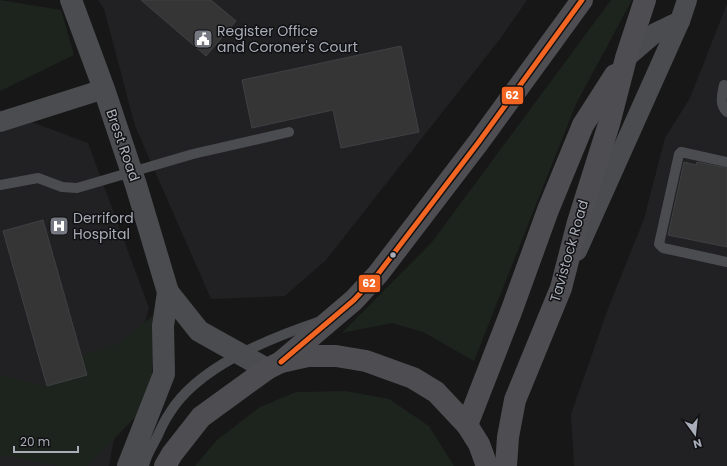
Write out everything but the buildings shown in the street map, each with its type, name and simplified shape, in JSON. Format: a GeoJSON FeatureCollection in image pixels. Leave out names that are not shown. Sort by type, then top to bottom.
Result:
{"type":"FeatureCollection","features":[{"type":"Feature","properties":{"kind":"highway"},"geometry":{"type":"LineString","coordinates":[[165,466],[172,454],[201,417],[274,366],[354,300],[378,274],[478,143],[582,0]]}},
{"type":"Feature","properties":{"kind":"highway","name":"Tavistock Road"},"geometry":{"type":"LineString","coordinates":[[506,466],[508,436],[515,400],[561,288],[580,215],[609,124],[626,58],[645,0]]}},
{"type":"Feature","properties":{"kind":"highway","name":"Tavistock Road"},"geometry":{"type":"LineString","coordinates":[[467,425],[509,319],[548,210],[583,125],[626,58]]}},
{"type":"Feature","properties":{"kind":"highway"},"geometry":{"type":"LineString","coordinates":[[274,366],[315,356],[336,356],[366,362],[413,378],[436,392],[467,425],[479,444],[487,466]]}},
{"type":"Feature","properties":{"kind":"street","name":"Brest Road"},"geometry":{"type":"LineString","coordinates":[[71,0],[104,89],[132,173],[168,292],[199,331],[239,354],[274,366]]}},
{"type":"Feature","properties":{"kind":"street"},"geometry":{"type":"LineString","coordinates":[[561,288],[680,21],[687,0]]}},
{"type":"Feature","properties":{"kind":"street","name":"Tavistock Road"},"geometry":{"type":"LineString","coordinates":[[626,58],[655,33],[680,21]]}},
{"type":"Feature","properties":{"kind":"street"},"geometry":{"type":"LineString","coordinates":[[0,122],[104,89]]}},
{"type":"Feature","properties":{"kind":"street","name":"Brest Road"},"geometry":{"type":"LineString","coordinates":[[128,466],[164,374],[163,326],[168,292]]}},
{"type":"Feature","properties":{"kind":"lane"},"geometry":{"type":"LineString","coordinates":[[724,85],[721,100],[723,109],[727,112]]}},
{"type":"Feature","properties":{"kind":"lane"},"geometry":{"type":"LineString","coordinates":[[0,185],[38,178],[62,187],[77,188],[193,154],[289,132]]}},
{"type":"Feature","properties":{"kind":"lane"},"geometry":{"type":"LineString","coordinates":[[727,162],[680,152],[659,244],[663,248],[727,262]]}},
{"type":"Feature","properties":{"kind":"lane"},"geometry":{"type":"LineString","coordinates":[[144,466],[169,413],[183,396],[202,379],[239,354],[283,334],[332,318]]}},
{"type":"Feature","properties":{"kind":"shaded area"},"geometry":{"type":"Polygon","coordinates":[[[0,0],[61,10],[74,55],[0,91],[0,0]]]}},
{"type":"Feature","properties":{"kind":"shaded area"},"geometry":{"type":"Polygon","coordinates":[[[98,0],[527,0],[500,39],[326,260],[285,296],[211,299],[135,126],[104,9],[98,0]]]}},
{"type":"Feature","properties":{"kind":"shaded area"},"geometry":{"type":"Polygon","coordinates":[[[611,0],[632,0],[576,104],[474,361],[423,332],[392,323],[342,333],[432,242],[611,0]]]}},
{"type":"Feature","properties":{"kind":"shaded area"},"geometry":{"type":"Polygon","coordinates":[[[727,4],[727,466],[574,466],[571,414],[609,306],[644,219],[665,138],[690,98],[727,4]]]}},
{"type":"Feature","properties":{"kind":"shaded area","name":"Derriford Hospital"},"geometry":{"type":"Polygon","coordinates":[[[0,110],[88,143],[149,308],[113,444],[109,466],[0,466],[0,110]]]}},
{"type":"Feature","properties":{"kind":"shaded area"},"geometry":{"type":"Polygon","coordinates":[[[155,314],[152,375],[140,412],[88,466],[58,466],[9,456],[0,457],[0,375],[47,386],[87,375],[81,355],[118,344],[155,314]]]}},
{"type":"Feature","properties":{"kind":"shaded area"},"geometry":{"type":"Polygon","coordinates":[[[346,391],[389,399],[429,426],[454,466],[195,466],[217,440],[260,407],[296,392],[346,391]]]}},
{"type":"Feature","properties":{"kind":"transit line","name":"62"},"geometry":{"type":"LineString","coordinates":[[281,362],[354,300],[378,274],[478,143],[582,0]]}},
{"type":"Feature","properties":{"kind":"place","name":"Register Office and Coroner's Court"},"geometry":{"type":"Point","coordinates":[203,39]}},
{"type":"Feature","properties":{"kind":"place","name":"Derriford Hospital"},"geometry":{"type":"Point","coordinates":[59,226]}}]}
